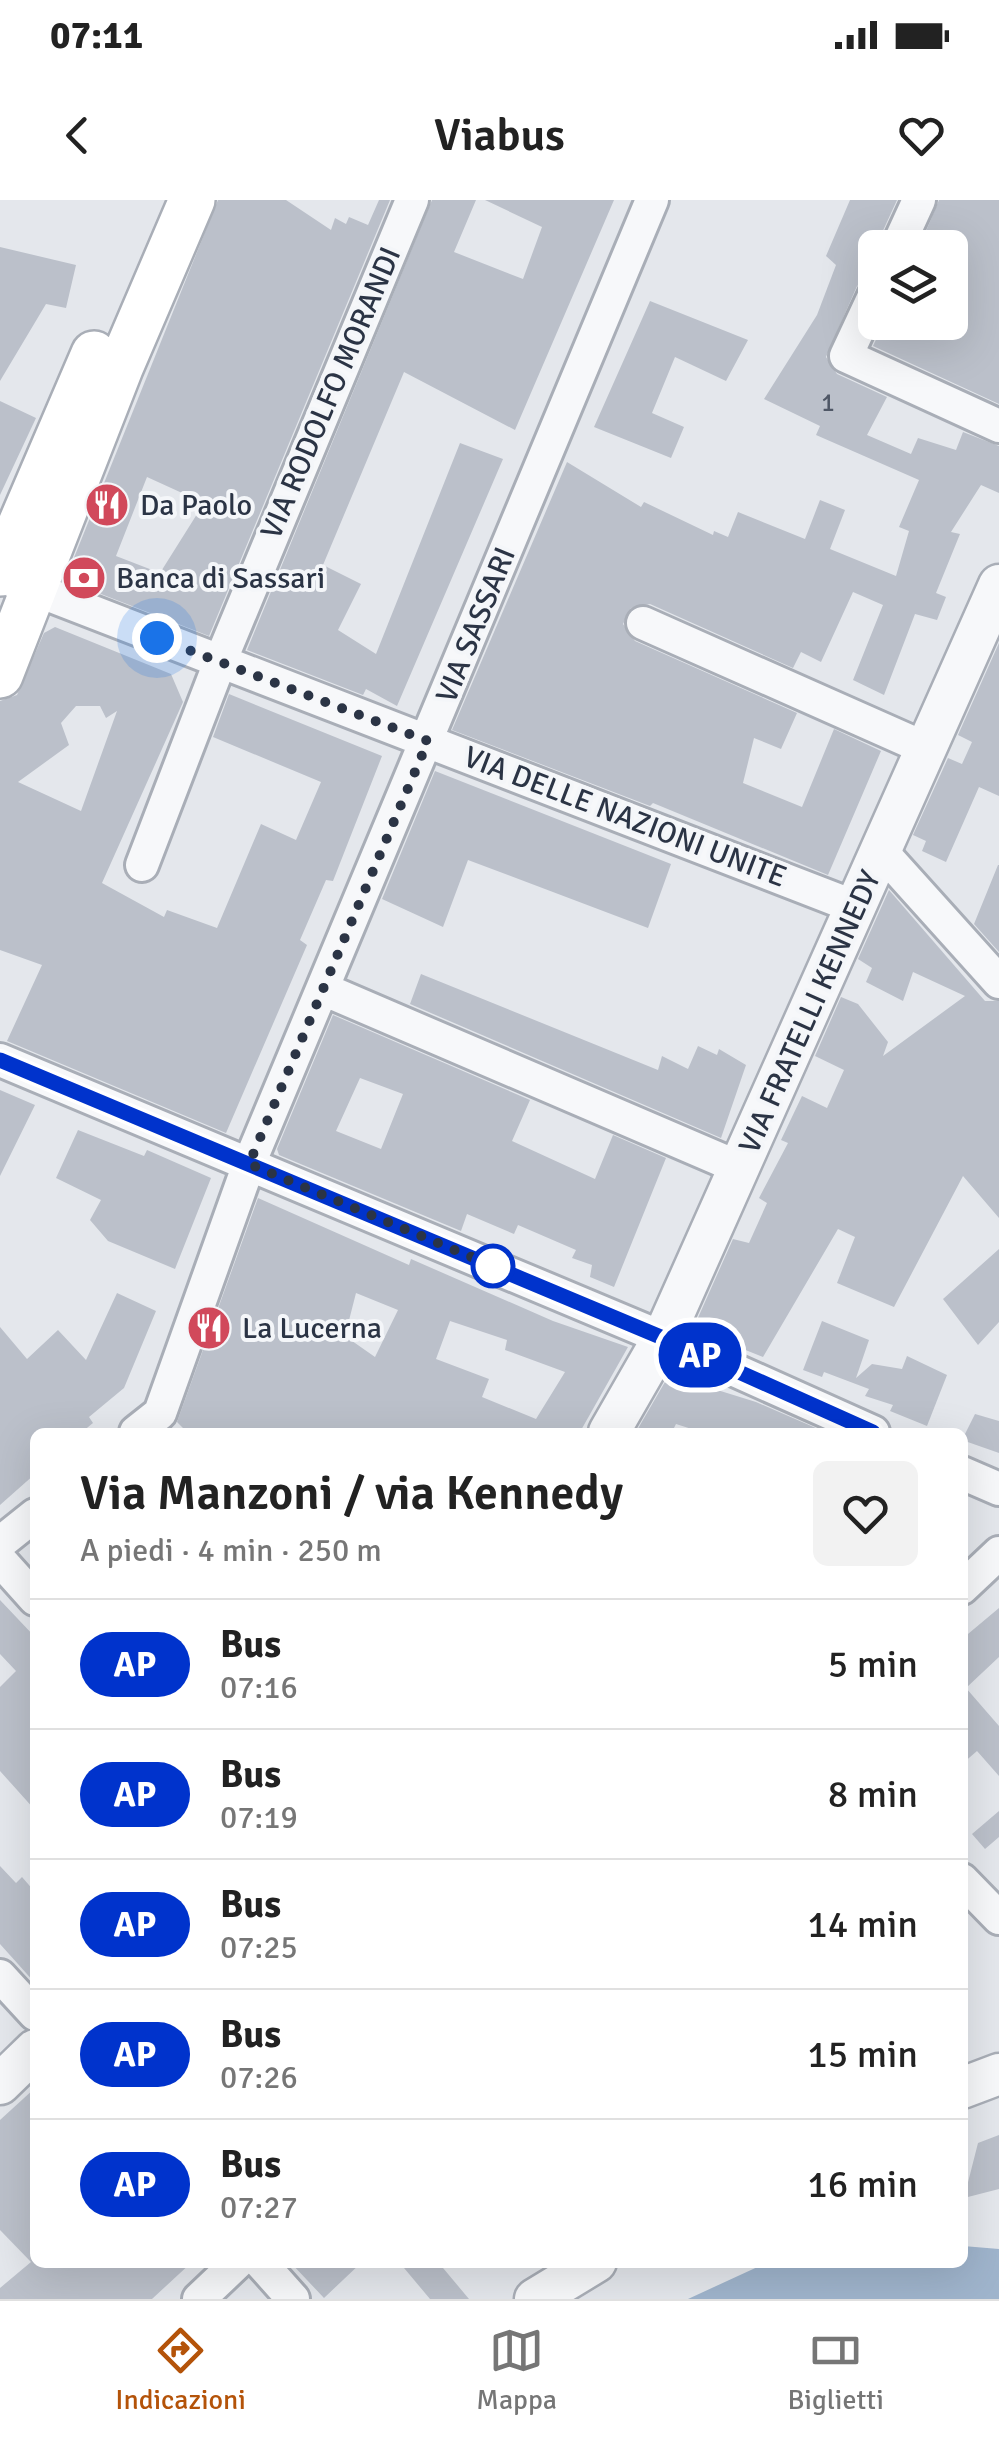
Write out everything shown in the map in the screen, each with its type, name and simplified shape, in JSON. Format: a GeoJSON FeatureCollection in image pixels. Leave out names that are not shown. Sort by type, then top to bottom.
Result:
{"type":"FeatureCollection","features":[{"type":"Feature","properties":{"kind":"main road"},"geometry":{"type":"LineString","coordinates":[[106,362],[159,200]]}},
{"type":"Feature","properties":{"kind":"main road"},"geometry":{"type":"LineString","coordinates":[[0,674],[11,579],[106,362],[192,200]]}},
{"type":"Feature","properties":{"kind":"street","name":"VIA RODOLFO MORANDI"},"geometry":{"type":"LineString","coordinates":[[142,865],[220,662],[412,200]]}},
{"type":"Feature","properties":{"kind":"street","name":"VIA SASSARI"},"geometry":{"type":"LineString","coordinates":[[157,1426],[249,1164],[652,200]]}},
{"type":"Feature","properties":{"kind":"street"},"geometry":{"type":"LineString","coordinates":[[905,230],[919,200]]}},
{"type":"Feature","properties":{"kind":"street"},"geometry":{"type":"LineString","coordinates":[[858,330],[846,356],[999,426]]}},
{"type":"Feature","properties":{"kind":"street","name":"VIA DELLE NAZIONI UNITE"},"geometry":{"type":"LineString","coordinates":[[11,579],[858,908]]}},
{"type":"Feature","properties":{"kind":"street","name":"VIA FRATELLI KENNEDY"},"geometry":{"type":"LineString","coordinates":[[611,1428],[663,1338],[999,585]]}},
{"type":"Feature","properties":{"kind":"street"},"geometry":{"type":"LineString","coordinates":[[642,623],[927,749]]}},
{"type":"Feature","properties":{"kind":"street"},"geometry":{"type":"LineString","coordinates":[[882,852],[999,982]]}},
{"type":"Feature","properties":{"kind":"street"},"geometry":{"type":"LineString","coordinates":[[323,990],[740,1168]]}},
{"type":"Feature","properties":{"kind":"street"},"geometry":{"type":"LineString","coordinates":[[0,1060],[663,1338],[864,1428]]}},
{"type":"Feature","properties":{"kind":"street"},"geometry":{"type":"LineString","coordinates":[[968,1476],[999,1489]]}},
{"type":"Feature","properties":{"kind":"street"},"geometry":{"type":"LineString","coordinates":[[0,1543],[30,1518]]}},
{"type":"Feature","properties":{"kind":"street"},"geometry":{"type":"LineString","coordinates":[[968,1582],[999,1553]]}},
{"type":"Feature","properties":{"kind":"street"},"geometry":{"type":"LineString","coordinates":[[0,1560],[30,1593]]}},
{"type":"Feature","properties":{"kind":"street"},"geometry":{"type":"LineString","coordinates":[[968,1886],[999,1918]]}},
{"type":"Feature","properties":{"kind":"street"},"geometry":{"type":"LineString","coordinates":[[0,1976],[30,2009]]}},
{"type":"Feature","properties":{"kind":"street"},"geometry":{"type":"LineString","coordinates":[[0,2084],[30,2055]]}},
{"type":"Feature","properties":{"kind":"street"},"geometry":{"type":"LineString","coordinates":[[968,2086],[999,2074]]}},
{"type":"Feature","properties":{"kind":"street"},"geometry":{"type":"LineString","coordinates":[[199,2299],[232,2268]]}},
{"type":"Feature","properties":{"kind":"street"},"geometry":{"type":"LineString","coordinates":[[265,2268],[293,2299]]}},
{"type":"Feature","properties":{"kind":"street"},"geometry":{"type":"LineString","coordinates":[[535,2299],[586,2268]]}},
{"type":"Feature","properties":{"kind":"water"},"geometry":{"type":"Polygon","coordinates":[[[968,2246],[999,2249],[999,2299],[688,2299],[755,2268],[968,2268],[968,2246]]]}},
{"type":"Feature","properties":{"kind":"building"},"geometry":{"type":"Polygon","coordinates":[[[218,200],[286,200],[331,230],[335,218],[346,224],[349,217],[368,225],[379,200],[390,200],[209,636],[65,580],[218,200]],[[147,477],[116,556],[160,573],[204,503],[147,477]]]}},
{"type":"Feature","properties":{"kind":"building"},"geometry":{"type":"Polygon","coordinates":[[[432,200],[476,200],[454,252],[523,279],[542,227],[485,200],[614,200],[515,430],[404,372],[323,565],[361,584],[338,630],[376,654],[460,443],[503,459],[397,706],[366,689],[363,695],[247,650],[432,200]]]}},
{"type":"Feature","properties":{"kind":"building"},"geometry":{"type":"Polygon","coordinates":[[[850,200],[897,200],[883,230],[858,230],[858,285],[826,357],[837,374],[887,397],[867,435],[911,454],[918,438],[956,450],[963,432],[999,446],[999,493],[981,485],[951,532],[960,534],[936,593],[946,597],[937,620],[915,614],[884,695],[853,680],[883,605],[853,592],[821,662],[801,652],[793,668],[650,604],[631,608],[623,624],[635,641],[797,713],[781,749],[754,738],[743,783],[802,807],[834,729],[881,751],[828,875],[653,803],[650,806],[452,730],[567,462],[641,507],[644,502],[713,535],[714,531],[728,537],[738,512],[805,539],[820,500],[845,510],[830,549],[896,576],[909,531],[899,527],[919,480],[816,435],[820,426],[764,399],[817,315],[836,265],[826,256],[850,200]]]}},
{"type":"Feature","properties":{"kind":"building"},"geometry":{"type":"Polygon","coordinates":[[[939,200],[999,200],[999,404],[873,346],[876,340],[968,340],[968,230],[926,230],[939,200]]]}},
{"type":"Feature","properties":{"kind":"building"},"geometry":{"type":"Polygon","coordinates":[[[0,247],[76,265],[66,308],[46,304],[0,381],[0,247]]]}},
{"type":"Feature","properties":{"kind":"building"},"geometry":{"type":"Polygon","coordinates":[[[650,301],[748,340],[726,381],[675,357],[652,413],[684,427],[671,458],[594,427],[650,301]]]}},
{"type":"Feature","properties":{"kind":"building"},"geometry":{"type":"Polygon","coordinates":[[[0,401],[36,418],[0,495],[0,401]]]}},
{"type":"Feature","properties":{"kind":"building"},"geometry":{"type":"Polygon","coordinates":[[[55,627],[171,674],[183,702],[102,883],[164,917],[167,910],[217,928],[261,824],[296,840],[321,782],[213,737],[229,694],[382,756],[333,881],[326,880],[300,940],[307,945],[226,1133],[7,1041],[42,965],[0,950],[0,701],[17,695],[44,633],[55,627]],[[76,706],[61,723],[69,745],[18,782],[81,811],[117,711],[106,718],[100,706],[76,706]]]}},
{"type":"Feature","properties":{"kind":"building"},"geometry":{"type":"Polygon","coordinates":[[[999,643],[999,796],[979,787],[946,862],[922,851],[926,841],[913,835],[948,758],[962,764],[972,742],[958,735],[999,643]]]}},
{"type":"Feature","properties":{"kind":"building"},"geometry":{"type":"Polygon","coordinates":[[[435,771],[671,864],[648,928],[468,860],[443,927],[382,899],[435,771]]]}},
{"type":"Feature","properties":{"kind":"building"},"geometry":{"type":"Polygon","coordinates":[[[999,865],[999,952],[974,924],[999,865]]]}},
{"type":"Feature","properties":{"kind":"building"},"geometry":{"type":"Polygon","coordinates":[[[889,890],[985,1001],[999,1001],[999,1218],[963,1176],[894,1307],[837,1283],[855,1237],[838,1229],[763,1357],[693,1329],[733,1239],[749,1243],[767,1203],[759,1198],[788,1143],[781,1140],[802,1096],[827,1108],[844,1070],[815,1056],[841,997],[858,1004],[888,1042],[883,1056],[965,996],[913,972],[903,1001],[866,982],[872,968],[858,959],[889,890]]]}},
{"type":"Feature","properties":{"kind":"building"},"geometry":{"type":"Polygon","coordinates":[[[421,974],[658,1070],[662,1056],[688,1069],[698,1046],[717,1055],[719,1049],[746,1065],[721,1138],[410,1004],[421,974]]]}},
{"type":"Feature","properties":{"kind":"building"},"geometry":{"type":"Polygon","coordinates":[[[333,1015],[530,1100],[512,1141],[595,1179],[613,1135],[666,1158],[614,1287],[590,1277],[592,1265],[572,1258],[576,1250],[518,1225],[514,1234],[467,1214],[461,1231],[279,1155],[277,1149],[333,1015]],[[360,1078],[336,1131],[381,1149],[403,1094],[360,1078]]]}},
{"type":"Feature","properties":{"kind":"building"},"geometry":{"type":"Polygon","coordinates":[[[0,1090],[35,1105],[0,1176],[0,1090]]]}},
{"type":"Feature","properties":{"kind":"building"},"geometry":{"type":"Polygon","coordinates":[[[78,1130],[144,1156],[147,1150],[211,1178],[175,1269],[108,1241],[90,1220],[101,1200],[56,1178],[78,1130]]]}},
{"type":"Feature","properties":{"kind":"building"},"geometry":{"type":"Polygon","coordinates":[[[258,1198],[409,1265],[411,1259],[553,1321],[628,1347],[582,1428],[183,1428],[177,1422],[258,1198]],[[356,1293],[345,1336],[375,1357],[398,1310],[356,1293]],[[450,1321],[436,1359],[489,1379],[482,1397],[536,1419],[565,1372],[505,1350],[507,1340],[450,1321]]]}},
{"type":"Feature","properties":{"kind":"building"},"geometry":{"type":"Polygon","coordinates":[[[999,1249],[999,1322],[978,1345],[943,1299],[999,1249]]]}},
{"type":"Feature","properties":{"kind":"building"},"geometry":{"type":"Polygon","coordinates":[[[117,1293],[156,1311],[124,1388],[89,1417],[93,1423],[87,1428],[30,1428],[30,1478],[0,1505],[0,1327],[27,1359],[58,1330],[86,1360],[117,1293]]]}},
{"type":"Feature","properties":{"kind":"building"},"geometry":{"type":"Polygon","coordinates":[[[822,1321],[869,1340],[856,1378],[872,1364],[902,1369],[907,1356],[947,1375],[927,1426],[890,1411],[893,1405],[865,1396],[869,1389],[824,1372],[822,1377],[803,1370],[822,1321]]]}},
{"type":"Feature","properties":{"kind":"building"},"geometry":{"type":"Polygon","coordinates":[[[669,1375],[756,1402],[816,1428],[688,1428],[676,1424],[674,1428],[638,1428],[669,1375]]]}},
{"type":"Feature","properties":{"kind":"building"},"geometry":{"type":"Polygon","coordinates":[[[975,1414],[999,1421],[999,1453],[968,1442],[968,1428],[975,1414]]]}},
{"type":"Feature","properties":{"kind":"building"},"geometry":{"type":"Polygon","coordinates":[[[0,1600],[30,1632],[30,1804],[0,1771],[0,1687],[16,1671],[0,1654],[0,1600]]]}},
{"type":"Feature","properties":{"kind":"building"},"geometry":{"type":"Polygon","coordinates":[[[999,1608],[999,1657],[968,1686],[968,1634],[999,1608]]]}},
{"type":"Feature","properties":{"kind":"building"},"geometry":{"type":"Polygon","coordinates":[[[968,1690],[999,1726],[999,1776],[977,1751],[968,1759],[968,1690]]]}},
{"type":"Feature","properties":{"kind":"building"},"geometry":{"type":"Polygon","coordinates":[[[999,1811],[999,1837],[985,1849],[972,1834],[999,1811]]]}},
{"type":"Feature","properties":{"kind":"building"},"geometry":{"type":"Polygon","coordinates":[[[0,1866],[16,1883],[22,1877],[30,1886],[30,1977],[0,1944],[0,1866]]]}},
{"type":"Feature","properties":{"kind":"building"},"geometry":{"type":"Polygon","coordinates":[[[30,2093],[30,2261],[0,2230],[0,2120],[30,2093]]]}},
{"type":"Feature","properties":{"kind":"building"},"geometry":{"type":"Polygon","coordinates":[[[999,2135],[999,2189],[968,2197],[968,2182],[978,2143],[999,2135]]]}},
{"type":"Feature","properties":{"kind":"building"},"geometry":{"type":"Polygon","coordinates":[[[30,2263],[30,2268],[186,2268],[152,2299],[0,2299],[0,2288],[30,2263]]]}},
{"type":"Feature","properties":{"kind":"building"},"geometry":{"type":"Polygon","coordinates":[[[296,2268],[356,2268],[324,2298],[296,2268]]]}},
{"type":"Feature","properties":{"kind":"building"},"geometry":{"type":"Polygon","coordinates":[[[404,2268],[443,2268],[469,2299],[430,2299],[404,2268]]]}},
{"type":"Feature","properties":{"kind":"bus line","name":"AP"},"geometry":{"type":"LineString","coordinates":[[0,1060],[663,1338],[864,1428]]}},
{"type":"Feature","properties":{"kind":"place","name":"Da Paolo"},"geometry":{"type":"Point","coordinates":[107,505]}},
{"type":"Feature","properties":{"kind":"place","name":"Banca di Sassari"},"geometry":{"type":"Point","coordinates":[84,578]}},
{"type":"Feature","properties":{"kind":"place","name":"La Lucerna"},"geometry":{"type":"Point","coordinates":[209,1328]}},
{"type":"Feature","properties":{"kind":"route"},"geometry":{"type":"LineString","coordinates":[[157,638],[428,741],[249,1164],[493,1266]]}}]}
